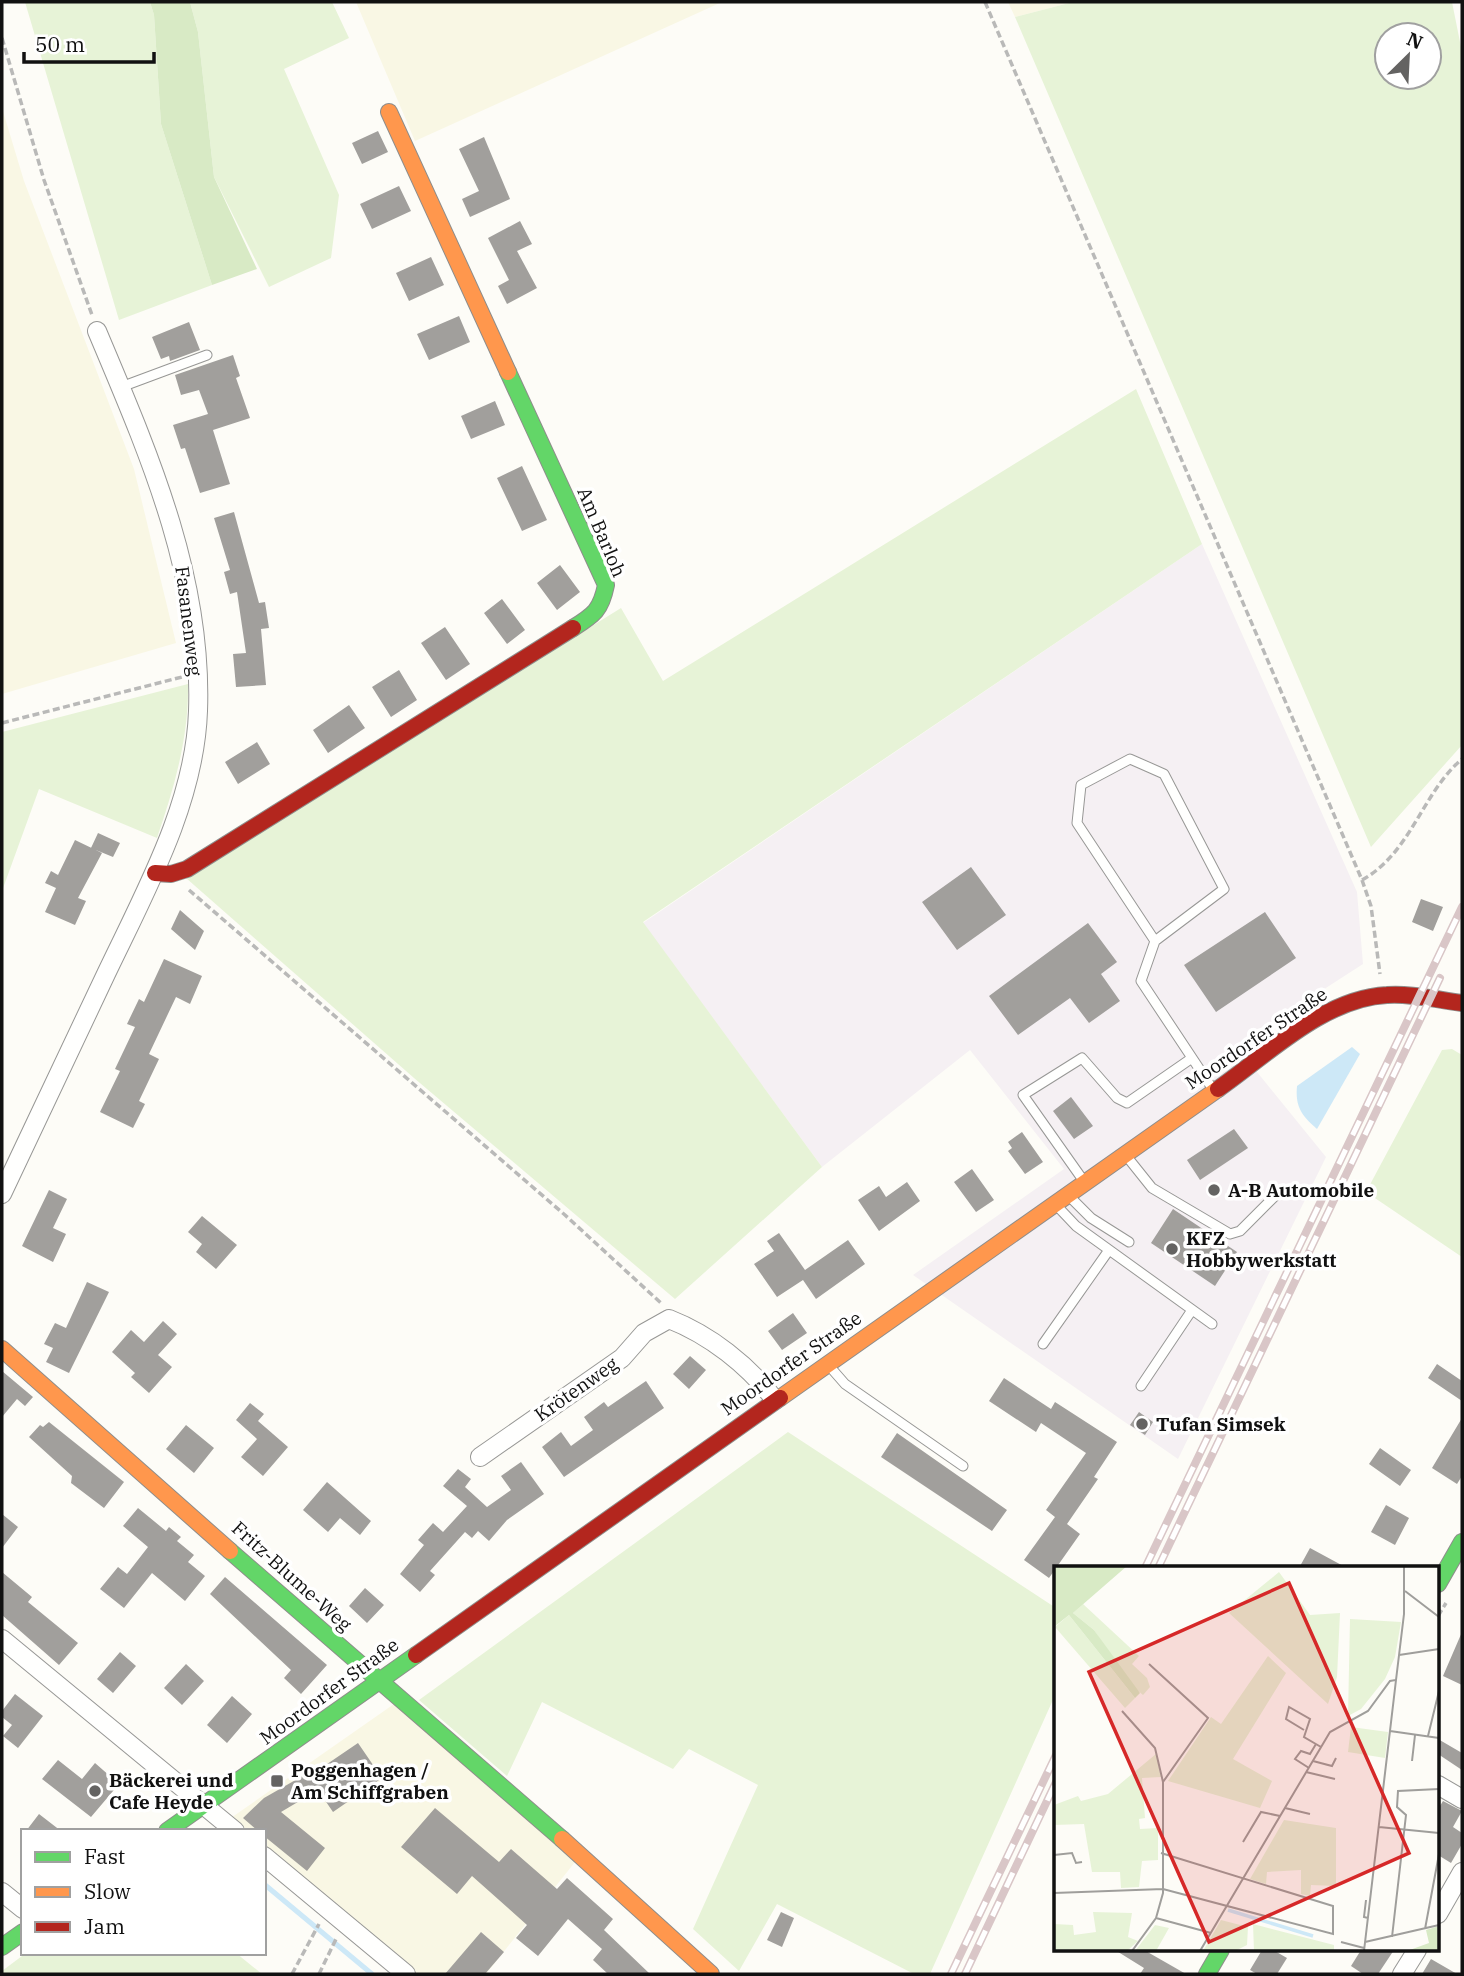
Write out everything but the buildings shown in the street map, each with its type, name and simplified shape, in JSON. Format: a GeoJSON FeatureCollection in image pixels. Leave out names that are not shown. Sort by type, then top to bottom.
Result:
{"type":"FeatureCollection","features":[{"type":"Feature","properties":{"kind":"street","name":"Am Barloh"},"geometry":{"type":"LineString","coordinates":[[163,874],[187,869],[578,625],[602,604],[606,585],[389,112]]}},
{"type":"Feature","properties":{"kind":"street","name":"Fasanenweg"},"geometry":{"type":"LineString","coordinates":[[2,1194],[163,874],[187,781],[198,713],[197,647],[181,554],[154,468],[97,331]]}},
{"type":"Feature","properties":{"kind":"street","name":"Moordorfer Straße"},"geometry":{"type":"LineString","coordinates":[[170,1829],[1314,1021],[1342,1005],[1384,993],[1404,993],[1462,1003]]}},
{"type":"Feature","properties":{"kind":"street"},"geometry":{"type":"LineString","coordinates":[[669,1319],[696,1330],[728,1354],[775,1400]]}},
{"type":"Feature","properties":{"kind":"street","name":"Krötenweg"},"geometry":{"type":"LineString","coordinates":[[480,1457],[622,1358],[644,1333],[669,1319]]}},
{"type":"Feature","properties":{"kind":"street","name":"Fritz-Blume-Weg"},"geometry":{"type":"LineString","coordinates":[[2,1349],[378,1681],[563,1840],[711,1974]]}},
{"type":"Feature","properties":{"kind":"street"},"geometry":{"type":"LineString","coordinates":[[1440,1580],[1462,1542]]}},
{"type":"Feature","properties":{"kind":"street"},"geometry":{"type":"LineString","coordinates":[[2,1639],[233,1829]]}},
{"type":"Feature","properties":{"kind":"street"},"geometry":{"type":"LineString","coordinates":[[1440,1786],[1462,1799]]}},
{"type":"Feature","properties":{"kind":"street"},"geometry":{"type":"LineString","coordinates":[[266,1858],[406,1974]]}},
{"type":"Feature","properties":{"kind":"street"},"geometry":{"type":"LineString","coordinates":[[1440,1910],[1462,1872]]}},
{"type":"Feature","properties":{"kind":"street"},"geometry":{"type":"LineString","coordinates":[[2,1892],[21,1907]]}},
{"type":"Feature","properties":{"kind":"street"},"geometry":{"type":"LineString","coordinates":[[2,1947],[21,1933]]}},
{"type":"Feature","properties":{"kind":"street"},"geometry":{"type":"LineString","coordinates":[[1207,1974],[1220,1952]]}},
{"type":"Feature","properties":{"kind":"street"},"geometry":{"type":"LineString","coordinates":[[1402,1974],[1416,1952]]}},
{"type":"Feature","properties":{"kind":"lane"},"geometry":{"type":"LineString","coordinates":[[121,387],[206,355]]}},
{"type":"Feature","properties":{"kind":"lane"},"geometry":{"type":"LineString","coordinates":[[1155,941],[1077,823],[1081,785],[1130,758],[1164,774],[1224,890],[1155,941],[1141,981],[1213,1091]]}},
{"type":"Feature","properties":{"kind":"lane"},"geometry":{"type":"LineString","coordinates":[[1085,1182],[1023,1095],[1082,1058],[1117,1098],[1127,1103],[1192,1058]]}},
{"type":"Feature","properties":{"kind":"lane"},"geometry":{"type":"LineString","coordinates":[[1125,1154],[1152,1188],[1230,1234],[1240,1231],[1275,1196]]}},
{"type":"Feature","properties":{"kind":"lane"},"geometry":{"type":"LineString","coordinates":[[1061,1198],[1129,1242]]}},
{"type":"Feature","properties":{"kind":"lane"},"geometry":{"type":"LineString","coordinates":[[1061,1198],[1076,1226],[1212,1324]]}},
{"type":"Feature","properties":{"kind":"lane"},"geometry":{"type":"LineString","coordinates":[[1043,1345],[1109,1250]]}},
{"type":"Feature","properties":{"kind":"lane"},"geometry":{"type":"LineString","coordinates":[[1141,1386],[1192,1310]]}},
{"type":"Feature","properties":{"kind":"lane"},"geometry":{"type":"LineString","coordinates":[[827,1364],[845,1384],[963,1466]]}},
{"type":"Feature","properties":{"kind":"path"},"geometry":{"type":"LineString","coordinates":[[985,2],[1362,880],[1371,906],[1384,993]]}},
{"type":"Feature","properties":{"kind":"path"},"geometry":{"type":"LineString","coordinates":[[2,38],[44,180],[97,331]]}},
{"type":"Feature","properties":{"kind":"path"},"geometry":{"type":"LineString","coordinates":[[2,723],[197,673]]}},
{"type":"Feature","properties":{"kind":"path"},"geometry":{"type":"LineString","coordinates":[[1362,880],[1389,860],[1417,824],[1449,770],[1462,759]]}},
{"type":"Feature","properties":{"kind":"path"},"geometry":{"type":"LineString","coordinates":[[163,874],[565,1215],[666,1307],[669,1319]]}},
{"type":"Feature","properties":{"kind":"path"},"geometry":{"type":"LineString","coordinates":[[292,1974],[320,1923]]}},
{"type":"Feature","properties":{"kind":"path"},"geometry":{"type":"LineString","coordinates":[[319,1974],[337,1937]]}},
{"type":"Feature","properties":{"kind":"shaded area"},"geometry":{"type":"Polygon","coordinates":[[[356,2],[722,2],[415,141],[356,2]]]}},
{"type":"Feature","properties":{"kind":"shaded area"},"geometry":{"type":"Polygon","coordinates":[[[1008,2],[1073,2],[1015,17],[1008,2]]]}},
{"type":"Feature","properties":{"kind":"shaded area"},"geometry":{"type":"Polygon","coordinates":[[[2,108],[24,181],[134,469],[176,643],[2,694],[2,108]]]}},
{"type":"Feature","properties":{"kind":"shaded area"},"geometry":{"type":"Polygon","coordinates":[[[1202,544],[1357,892],[1363,964],[1236,1046],[1326,1157],[1178,1459],[913,1275],[1064,1169],[970,1050],[822,1167],[643,923],[1202,544]]]}},
{"type":"Feature","properties":{"kind":"shaded area"},"geometry":{"type":"Polygon","coordinates":[[[394,1704],[575,1862],[486,1974],[394,1974],[266,1856],[266,1829],[237,1829],[228,1820],[394,1704]]]}},
{"type":"Feature","properties":{"kind":"green space"},"geometry":{"type":"Polygon","coordinates":[[[25,2],[150,2],[154,15],[161,124],[212,285],[119,320],[25,2]]]}},
{"type":"Feature","properties":{"kind":"green space"},"geometry":{"type":"Polygon","coordinates":[[[150,2],[190,2],[198,32],[214,177],[257,269],[212,285],[161,124],[154,15],[150,2]]]}},
{"type":"Feature","properties":{"kind":"green space"},"geometry":{"type":"Polygon","coordinates":[[[190,2],[332,2],[349,38],[284,69],[339,195],[331,258],[269,287],[214,177],[198,32],[190,2]]]}},
{"type":"Feature","properties":{"kind":"green space"},"geometry":{"type":"Polygon","coordinates":[[[1073,2],[1452,2],[1462,52],[1462,745],[1371,847],[1015,17],[1073,2]]]}},
{"type":"Feature","properties":{"kind":"green space"},"geometry":{"type":"Polygon","coordinates":[[[1136,389],[1202,544],[643,922],[822,1167],[675,1299],[414,1078],[186,878],[621,608],[663,681],[1136,389]]]}},
{"type":"Feature","properties":{"kind":"green space"},"geometry":{"type":"Polygon","coordinates":[[[188,684],[186,724],[179,762],[157,838],[39,789],[2,891],[2,732],[188,684]]]}},
{"type":"Feature","properties":{"kind":"green space"},"geometry":{"type":"Polygon","coordinates":[[[1452,1049],[1462,1055],[1462,1257],[1366,1192],[1442,1050],[1452,1049]]]}},
{"type":"Feature","properties":{"kind":"green space"},"geometry":{"type":"Polygon","coordinates":[[[788,1432],[1054,1607],[1054,1697],[930,1974],[914,1974],[777,1904],[739,1971],[693,1929],[758,1785],[689,1749],[673,1769],[542,1702],[507,1776],[419,1700],[788,1432]]]}},
{"type":"Feature","properties":{"kind":"green space"},"geometry":{"type":"Polygon","coordinates":[[[23,1955],[238,1955],[262,1974],[2,1974],[2,1971],[23,1955]]]}},
{"type":"Feature","properties":{"kind":"water"},"geometry":{"type":"Polygon","coordinates":[[[1352,1047],[1360,1054],[1317,1129],[1301,1110],[1297,1100],[1297,1086],[1352,1047]]]}},
{"type":"Feature","properties":{"kind":"waterway"},"geometry":{"type":"LineString","coordinates":[[266,1886],[372,1974]]}},
{"type":"Feature","properties":{"kind":"railway"},"geometry":{"type":"LineString","coordinates":[[1146,1566],[1462,907]]}},
{"type":"Feature","properties":{"kind":"railway"},"geometry":{"type":"LineString","coordinates":[[1159,1566],[1440,978]]}},
{"type":"Feature","properties":{"kind":"railway"},"geometry":{"type":"LineString","coordinates":[[951,1974],[1054,1759]]}},
{"type":"Feature","properties":{"kind":"railway"},"geometry":{"type":"LineString","coordinates":[[965,1974],[1054,1786]]}},
{"type":"Feature","properties":{"kind":"traffic: fast"},"geometry":{"type":"LineString","coordinates":[[508,372],[606,585],[596,611],[573,628]]}},
{"type":"Feature","properties":{"kind":"traffic: fast"},"geometry":{"type":"LineString","coordinates":[[1440,1580],[1462,1542]]}},
{"type":"Feature","properties":{"kind":"traffic: fast"},"geometry":{"type":"LineString","coordinates":[[230,1551],[562,1839]]}},
{"type":"Feature","properties":{"kind":"traffic: fast"},"geometry":{"type":"LineString","coordinates":[[170,1829],[416,1655]]}},
{"type":"Feature","properties":{"kind":"traffic: fast"},"geometry":{"type":"LineString","coordinates":[[2,1947],[21,1933]]}},
{"type":"Feature","properties":{"kind":"traffic: fast"},"geometry":{"type":"LineString","coordinates":[[1207,1974],[1220,1952]]}},
{"type":"Feature","properties":{"kind":"traffic: slow"},"geometry":{"type":"LineString","coordinates":[[389,112],[508,372]]}},
{"type":"Feature","properties":{"kind":"traffic: slow"},"geometry":{"type":"LineString","coordinates":[[780,1398],[1218,1089]]}},
{"type":"Feature","properties":{"kind":"traffic: slow"},"geometry":{"type":"LineString","coordinates":[[2,1349],[230,1551]]}},
{"type":"Feature","properties":{"kind":"traffic: slow"},"geometry":{"type":"LineString","coordinates":[[562,1839],[711,1974]]}},
{"type":"Feature","properties":{"kind":"traffic: jam"},"geometry":{"type":"LineString","coordinates":[[155,873],[171,874],[187,869],[573,628]]}},
{"type":"Feature","properties":{"kind":"traffic: jam"},"geometry":{"type":"LineString","coordinates":[[1218,1089],[1297,1030],[1341,1006],[1387,995],[1462,1003]]}},
{"type":"Feature","properties":{"kind":"traffic: jam"},"geometry":{"type":"LineString","coordinates":[[416,1655],[780,1398]]}},
{"type":"Feature","properties":{"kind":"place","name":"A-B Automobile"},"geometry":{"type":"Point","coordinates":[1214,1190]}},
{"type":"Feature","properties":{"kind":"place","name":"KFZ Hobbywerkstatt"},"geometry":{"type":"Point","coordinates":[1172,1249]}},
{"type":"Feature","properties":{"kind":"place","name":"Tufan Simsek"},"geometry":{"type":"Point","coordinates":[1142,1424]}},
{"type":"Feature","properties":{"kind":"place","name":"Poggenhagen / Am Schiffgraben"},"geometry":{"type":"Point","coordinates":[277,1781]}},
{"type":"Feature","properties":{"kind":"place","name":"Bäckerei und Cafe Heyde"},"geometry":{"type":"Point","coordinates":[95,1791]}}]}
